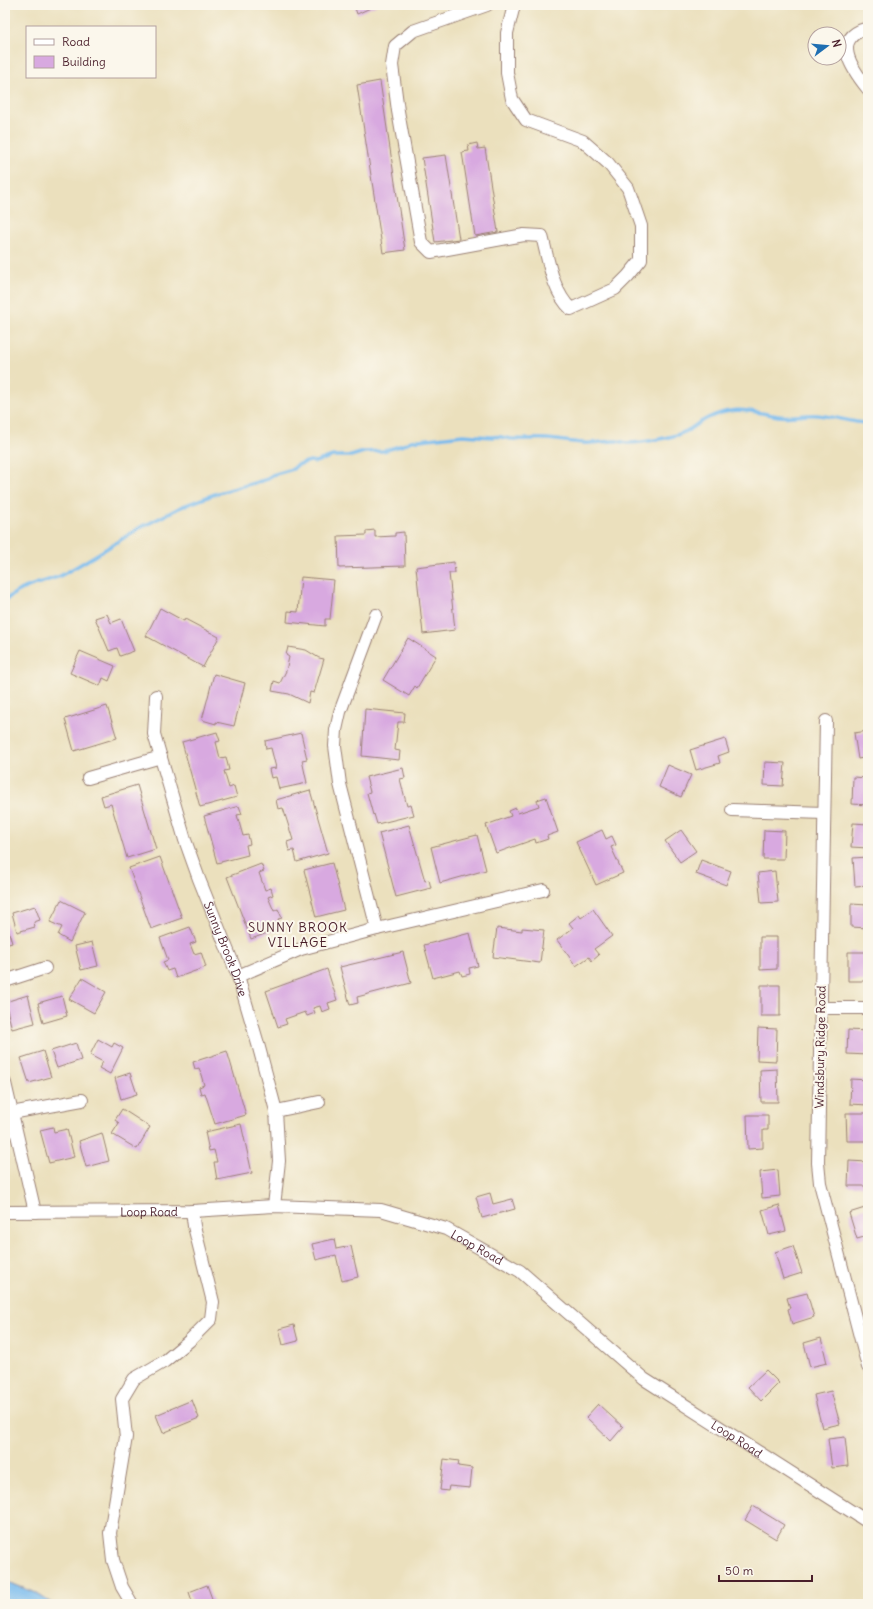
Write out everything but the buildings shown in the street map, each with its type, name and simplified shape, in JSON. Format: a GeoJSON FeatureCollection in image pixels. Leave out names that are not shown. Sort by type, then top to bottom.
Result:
{"type":"FeatureCollection","features":[{"type":"Feature","properties":{"kind":"street"},"geometry":{"type":"LineString","coordinates":[[487,5],[413,31],[395,46],[392,65],[398,111],[421,242],[431,252],[524,235],[542,236],[557,290],[564,304],[571,309],[615,289],[628,276],[641,260],[642,226],[628,188],[608,163],[583,141],[526,120],[512,99],[507,72],[507,33],[514,5]]}},
{"type":"Feature","properties":{"kind":"street"},"geometry":{"type":"LineString","coordinates":[[868,28],[852,35],[847,44],[848,59],[868,89]]}},
{"type":"Feature","properties":{"kind":"street"},"geometry":{"type":"LineString","coordinates":[[376,615],[340,712],[336,730],[335,746],[340,784],[377,929]]}},
{"type":"Feature","properties":{"kind":"street","name":"Sunny Brook Drive"},"geometry":{"type":"LineString","coordinates":[[156,696],[154,734],[185,840],[199,880],[238,976],[276,1111],[279,1161],[274,1206]]}},
{"type":"Feature","properties":{"kind":"street","name":"Windsbury Ridge Road"},"geometry":{"type":"LineString","coordinates":[[826,721],[818,1163],[820,1184],[868,1367]]}},
{"type":"Feature","properties":{"kind":"street"},"geometry":{"type":"LineString","coordinates":[[88,778],[161,757]]}},
{"type":"Feature","properties":{"kind":"street"},"geometry":{"type":"LineString","coordinates":[[732,810],[824,813]]}},
{"type":"Feature","properties":{"kind":"street"},"geometry":{"type":"LineString","coordinates":[[238,976],[301,949],[377,929],[543,890]]}},
{"type":"Feature","properties":{"kind":"street"},"geometry":{"type":"LineString","coordinates":[[5,981],[45,968]]}},
{"type":"Feature","properties":{"kind":"street"},"geometry":{"type":"LineString","coordinates":[[821,1008],[868,1008]]}},
{"type":"Feature","properties":{"kind":"street"},"geometry":{"type":"LineString","coordinates":[[5,1083],[9,1113],[35,1212]]}},
{"type":"Feature","properties":{"kind":"street"},"geometry":{"type":"LineString","coordinates":[[9,1113],[82,1100]]}},
{"type":"Feature","properties":{"kind":"street"},"geometry":{"type":"LineString","coordinates":[[276,1111],[319,1102]]}},
{"type":"Feature","properties":{"kind":"street","name":"Loop Road"},"geometry":{"type":"LineString","coordinates":[[5,1212],[192,1211],[274,1206],[381,1210],[446,1229],[520,1271],[644,1379],[867,1519]]}},
{"type":"Feature","properties":{"kind":"street"},"geometry":{"type":"LineString","coordinates":[[132,1604],[122,1587],[113,1560],[110,1533],[126,1437],[122,1399],[134,1380],[164,1361],[189,1341],[211,1319],[213,1302],[194,1226],[192,1211]]}},
{"type":"Feature","properties":{"kind":"water"},"geometry":{"type":"Polygon","coordinates":[[[5,1581],[34,1592],[53,1604],[5,1604],[5,1581]]]}},
{"type":"Feature","properties":{"kind":"waterway"},"geometry":{"type":"LineString","coordinates":[[5,601],[24,588],[60,576],[144,525],[181,507],[215,494],[268,479],[272,475],[293,469],[297,465],[310,461],[315,462],[333,456],[351,456],[364,452],[383,451],[411,441],[463,435],[498,436],[510,439],[547,439],[587,443],[616,441],[628,443],[642,442],[678,435],[714,415],[736,410],[783,416],[824,416],[868,423]]}},
{"type":"Feature","properties":{"kind":"district","name":"SUNNY BROOK VILLAGE"},"geometry":{"type":"Point","coordinates":[298,934]}}]}
